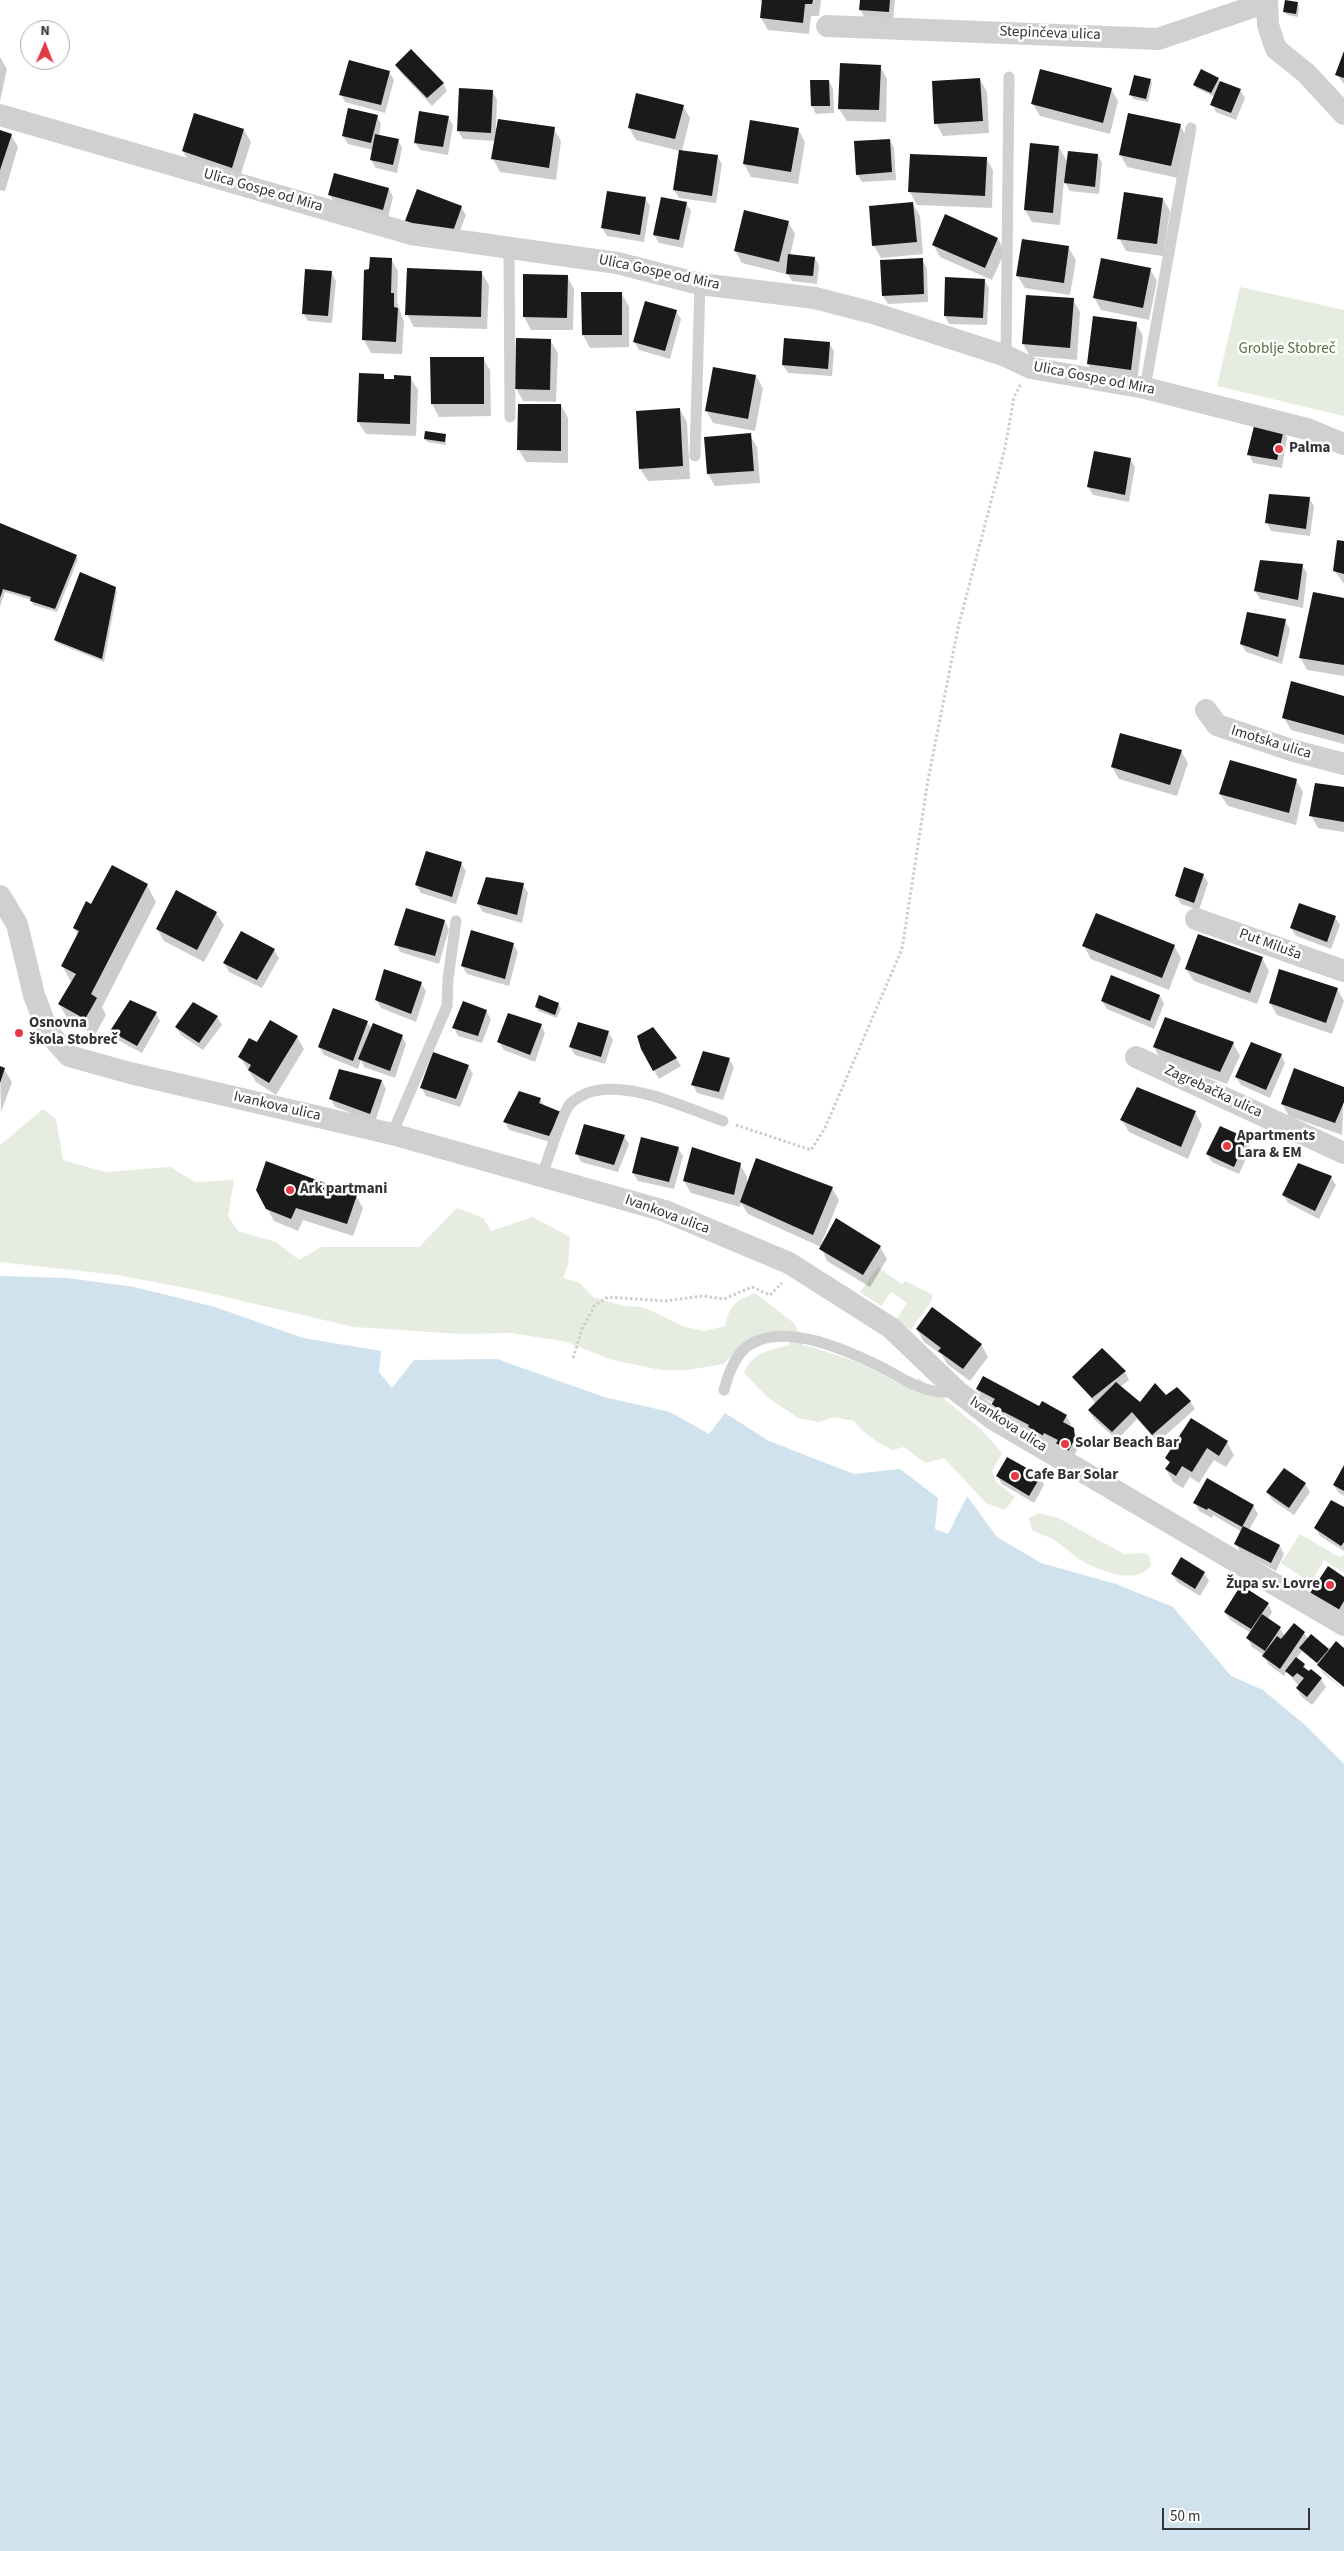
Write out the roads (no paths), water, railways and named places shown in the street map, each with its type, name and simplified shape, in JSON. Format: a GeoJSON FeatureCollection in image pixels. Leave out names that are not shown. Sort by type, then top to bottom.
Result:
{"type":"FeatureCollection","features":[{"type":"Feature","properties":{"kind":"street","name":"Stepinčeva ulica"},"geometry":{"type":"LineString","coordinates":[[828,26],[1158,39],[1267,1],[1268,25],[1276,49],[1306,73],[1344,114]]}},
{"type":"Feature","properties":{"kind":"street","name":"Ulica Gospe od Mira"},"geometry":{"type":"LineString","coordinates":[[0,115],[411,234],[616,263],[700,284],[815,298],[873,313],[1006,356],[1031,368],[1145,388],[1307,429],[1344,444]]}},
{"type":"Feature","properties":{"kind":"street","name":"Imotska ulica"},"geometry":{"type":"LineString","coordinates":[[1206,710],[1216,725],[1291,750],[1344,764]]}},
{"type":"Feature","properties":{"kind":"street","name":"Ivankova ulica"},"geometry":{"type":"LineString","coordinates":[[0,896],[17,924],[34,995],[48,1032],[69,1056],[130,1073],[392,1134],[665,1211],[796,1268],[891,1328],[957,1391],[993,1419],[1344,1625]]}},
{"type":"Feature","properties":{"kind":"street","name":"Put Miluša"},"geometry":{"type":"LineString","coordinates":[[1196,919],[1344,971]]}},
{"type":"Feature","properties":{"kind":"street","name":"Zagrebačka ulica"},"geometry":{"type":"LineString","coordinates":[[1136,1057],[1344,1153]]}},
{"type":"Feature","properties":{"kind":"lane"},"geometry":{"type":"LineString","coordinates":[[1006,356],[1009,77]]}},
{"type":"Feature","properties":{"kind":"lane"},"geometry":{"type":"LineString","coordinates":[[1145,388],[1191,128]]}},
{"type":"Feature","properties":{"kind":"lane"},"geometry":{"type":"LineString","coordinates":[[509,249],[510,417]]}},
{"type":"Feature","properties":{"kind":"lane"},"geometry":{"type":"LineString","coordinates":[[695,456],[700,284]]}},
{"type":"Feature","properties":{"kind":"lane"},"geometry":{"type":"LineString","coordinates":[[392,1134],[447,1006],[448,978],[456,921]]}},
{"type":"Feature","properties":{"kind":"lane"},"geometry":{"type":"LineString","coordinates":[[542,1176],[569,1104],[595,1089],[627,1089],[723,1121]]}},
{"type":"Feature","properties":{"kind":"lane"},"geometry":{"type":"LineString","coordinates":[[724,1390],[736,1359],[745,1349],[759,1341],[786,1336],[802,1338],[835,1348],[925,1389],[942,1394],[957,1391]]}},
{"type":"Feature","properties":{"kind":"water"},"geometry":{"type":"Polygon","coordinates":[[[0,1276],[67,1278],[134,1287],[215,1307],[303,1338],[381,1351],[379,1372],[392,1388],[414,1360],[497,1359],[604,1397],[670,1412],[709,1434],[725,1413],[769,1441],[854,1474],[900,1469],[938,1498],[935,1529],[948,1534],[967,1496],[997,1537],[1041,1563],[1116,1584],[1173,1607],[1231,1676],[1263,1690],[1304,1724],[1344,1764],[1344,2551],[0,2551],[0,1276]]]}},
{"type":"Feature","properties":{"kind":"place","name":"Palma"},"geometry":{"type":"Point","coordinates":[1279,449]}},
{"type":"Feature","properties":{"kind":"place","name":"Osnovna škola Stobreč"},"geometry":{"type":"Point","coordinates":[19,1033]}},
{"type":"Feature","properties":{"kind":"place","name":"Apartments Lara & EM"},"geometry":{"type":"Point","coordinates":[1227,1146]}},
{"type":"Feature","properties":{"kind":"place","name":"Ark partmani"},"geometry":{"type":"Point","coordinates":[290,1190]}},
{"type":"Feature","properties":{"kind":"place","name":"Solar Beach Bar"},"geometry":{"type":"Point","coordinates":[1065,1444]}},
{"type":"Feature","properties":{"kind":"place","name":"Cafe Bar Solar"},"geometry":{"type":"Point","coordinates":[1015,1476]}},
{"type":"Feature","properties":{"kind":"place","name":"Župa sv. Lovre"},"geometry":{"type":"Point","coordinates":[1330,1585]}},
{"type":"Feature","properties":{"kind":"park label","name":"Groblje Stobreč"},"geometry":{"type":"Point","coordinates":[1287,350]}}]}
